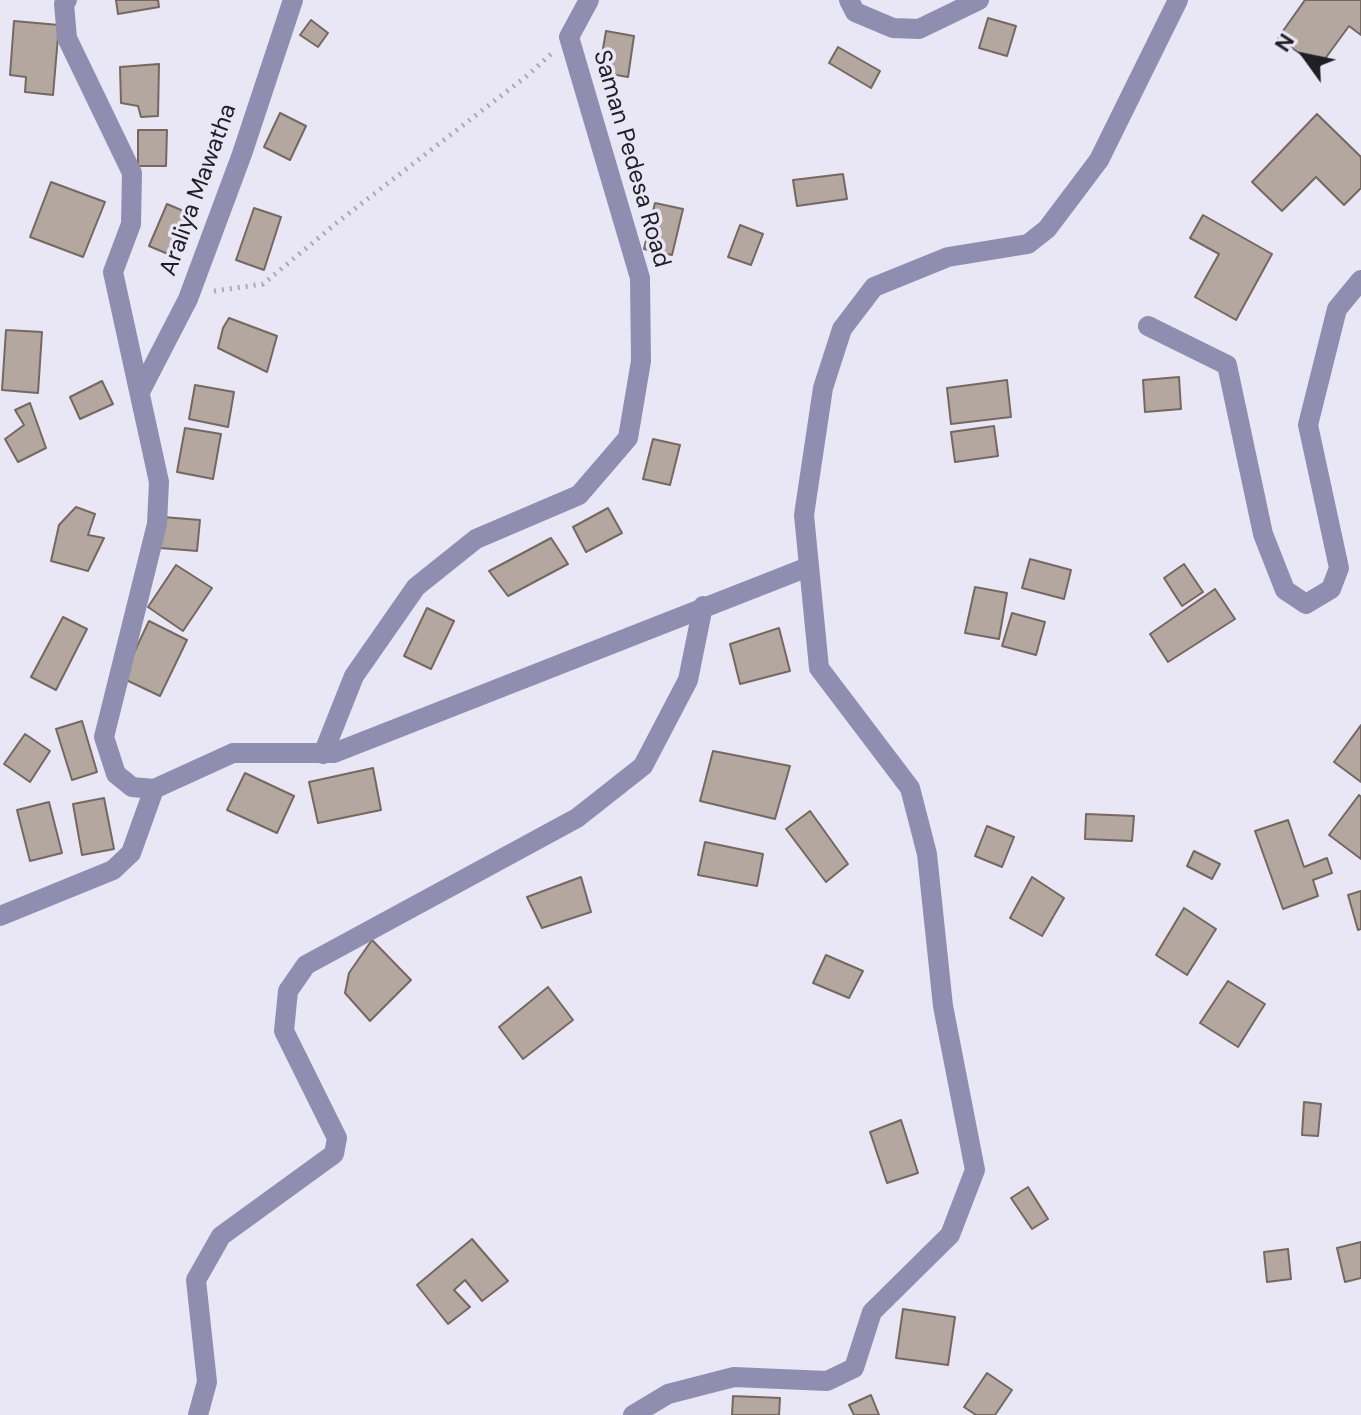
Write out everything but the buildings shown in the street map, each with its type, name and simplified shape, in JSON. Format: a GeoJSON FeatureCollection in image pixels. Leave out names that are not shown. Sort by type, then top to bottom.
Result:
{"type":"FeatureCollection","features":[{"type":"Feature","properties":{"kind":"street"},"geometry":{"type":"LineString","coordinates":[[67,0],[64,4],[67,38],[132,173],[131,224],[113,272],[159,482],[157,524],[104,737],[116,774],[132,787],[154,789],[233,753],[334,753],[808,567]]}},
{"type":"Feature","properties":{"kind":"street","name":"Araliya Mawatha"},"geometry":{"type":"LineString","coordinates":[[140,392],[188,299],[242,154],[293,0]]}},
{"type":"Feature","properties":{"kind":"street","name":"Saman Pedesa Road"},"geometry":{"type":"LineString","coordinates":[[323,754],[354,676],[416,587],[476,539],[579,495],[628,438],[641,361],[640,278],[569,37],[589,0]]}},
{"type":"Feature","properties":{"kind":"street"},"geometry":{"type":"LineString","coordinates":[[849,0],[855,12],[893,28],[919,29],[979,0]]}},
{"type":"Feature","properties":{"kind":"street"},"geometry":{"type":"LineString","coordinates":[[633,1415],[668,1394],[734,1377],[827,1381],[854,1368],[872,1312],[950,1235],[975,1170],[943,1006],[927,854],[910,788],[819,668],[804,515],[823,388],[842,329],[874,287],[948,257],[1028,244],[1047,229],[1099,160],[1178,0]]}},
{"type":"Feature","properties":{"kind":"street"},"geometry":{"type":"LineString","coordinates":[[1148,326],[1227,365],[1263,534],[1285,590],[1306,604],[1331,589],[1339,568],[1308,425],[1337,309],[1361,280]]}},
{"type":"Feature","properties":{"kind":"street"},"geometry":{"type":"LineString","coordinates":[[198,1415],[207,1382],[196,1280],[221,1236],[334,1154],[337,1138],[284,1031],[288,991],[306,965],[577,818],[643,766],[688,680],[703,606]]}},
{"type":"Feature","properties":{"kind":"street"},"geometry":{"type":"LineString","coordinates":[[0,916],[113,870],[131,853],[154,789]]}},
{"type":"Feature","properties":{"kind":"path"},"geometry":{"type":"LineString","coordinates":[[188,299],[210,291],[263,284],[360,204],[528,75],[569,37]]}}]}
